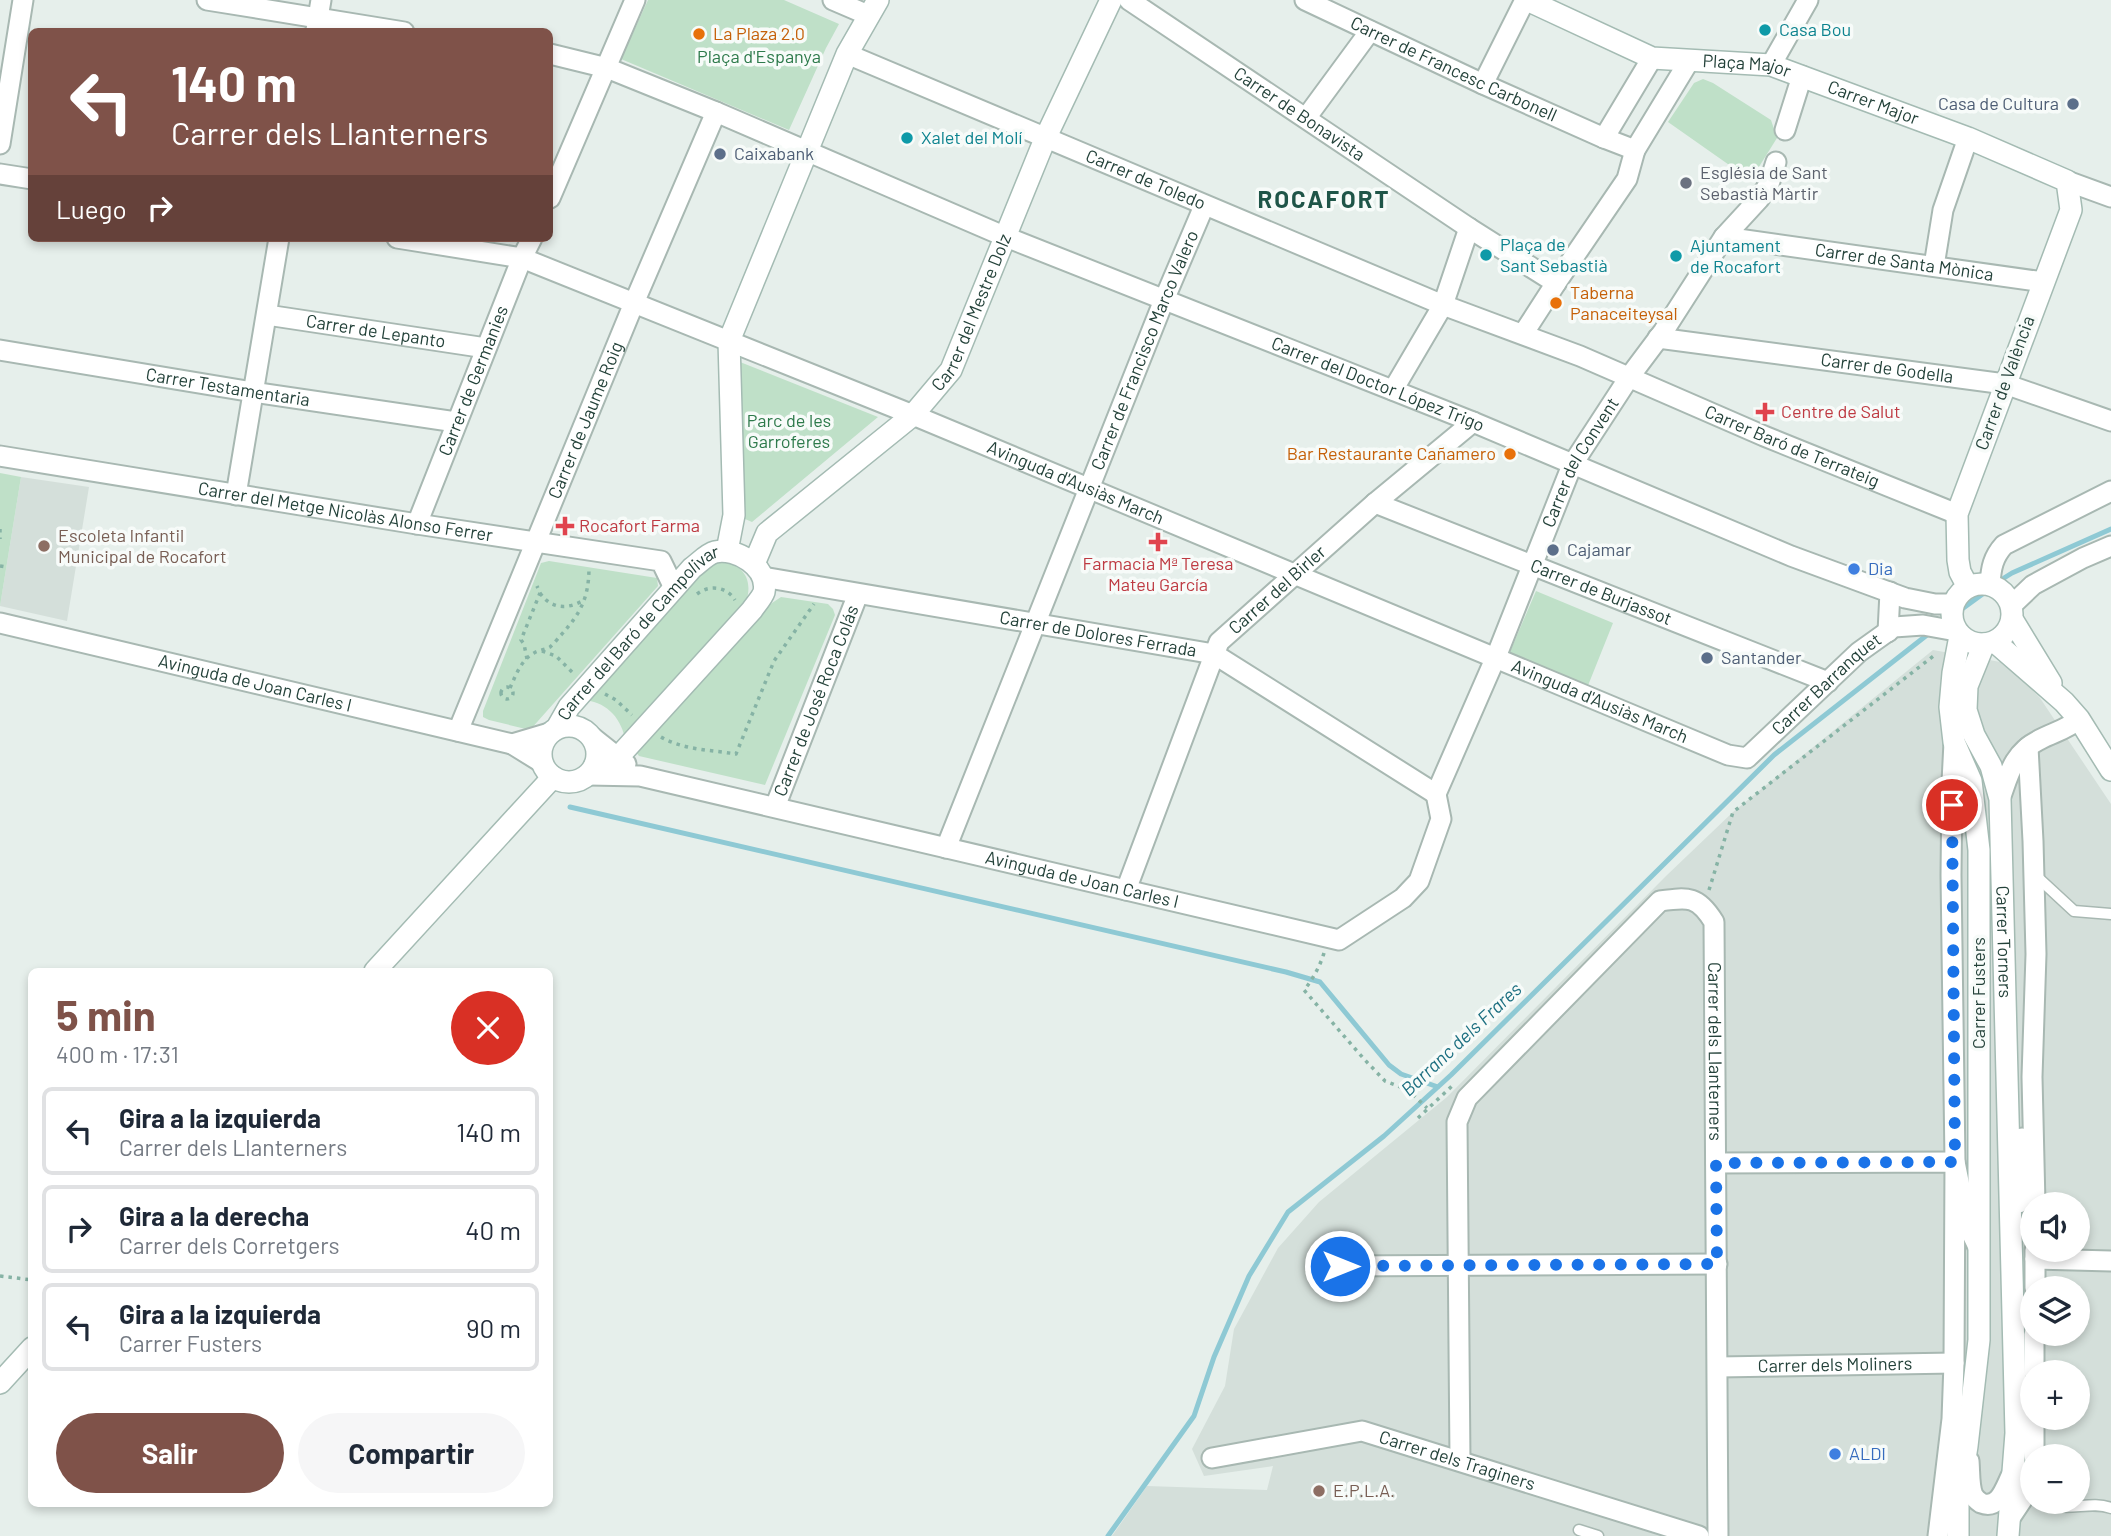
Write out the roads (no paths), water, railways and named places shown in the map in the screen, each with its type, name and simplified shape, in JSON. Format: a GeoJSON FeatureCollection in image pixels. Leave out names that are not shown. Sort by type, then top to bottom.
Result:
{"type":"FeatureCollection","features":[{"type":"Feature","properties":{"kind":"street"},"geometry":{"type":"LineString","coordinates":[[0,144],[23,0]]}},
{"type":"Feature","properties":{"kind":"street"},"geometry":{"type":"LineString","coordinates":[[207,0],[381,28]]}},
{"type":"Feature","properties":{"kind":"street"},"geometry":{"type":"LineString","coordinates":[[553,191],[635,0]]}},
{"type":"Feature","properties":{"kind":"street"},"geometry":{"type":"LineString","coordinates":[[553,55],[607,68],[806,151],[847,54],[873,8],[833,0]]}},
{"type":"Feature","properties":{"kind":"street","name":"Carrer del Mestre Dolz"},"geometry":{"type":"LineString","coordinates":[[759,571],[767,533],[913,415],[951,370],[1045,139],[1111,0]]}},
{"type":"Feature","properties":{"kind":"street","name":"Carrer de Bonavista"},"geometry":{"type":"LineString","coordinates":[[1129,0],[1469,228]]}},
{"type":"Feature","properties":{"kind":"street","name":"Carrer de Francesc Carbonell"},"geometry":{"type":"LineString","coordinates":[[1305,0],[1604,138]]}},
{"type":"Feature","properties":{"kind":"street"},"geometry":{"type":"LineString","coordinates":[[1483,84],[1526,0]]}},
{"type":"Feature","properties":{"kind":"street","name":"Plaça Major"},"geometry":{"type":"LineString","coordinates":[[1526,0],[1653,58],[1771,65],[1802,76]]}},
{"type":"Feature","properties":{"kind":"street"},"geometry":{"type":"LineString","coordinates":[[1771,65],[1808,0]]}},
{"type":"Feature","properties":{"kind":"street"},"geometry":{"type":"LineString","coordinates":[[1306,118],[1370,31]]}},
{"type":"Feature","properties":{"kind":"street","name":"Carrer de Toledo"},"geometry":{"type":"LineString","coordinates":[[847,54],[1443,305]]}},
{"type":"Feature","properties":{"kind":"street"},"geometry":{"type":"LineString","coordinates":[[1635,150],[1604,138],[1653,58]]}},
{"type":"Feature","properties":{"kind":"street","name":"Plaça Major"},"geometry":{"type":"LineString","coordinates":[[1556,283],[1627,179],[1635,150],[1689,61]]}},
{"type":"Feature","properties":{"kind":"street"},"geometry":{"type":"LineString","coordinates":[[1785,130],[1802,76]]}},
{"type":"Feature","properties":{"kind":"street","name":"Carrer Major"},"geometry":{"type":"LineString","coordinates":[[1802,76],[1968,138],[2111,197]]}},
{"type":"Feature","properties":{"kind":"street","name":"Carrer de Jaume Roig"},"geometry":{"type":"LineString","coordinates":[[458,731],[634,303],[716,112]]}},
{"type":"Feature","properties":{"kind":"street"},"geometry":{"type":"LineString","coordinates":[[1934,266],[1943,210],[1968,138]]}},
{"type":"Feature","properties":{"kind":"street","name":"Carrer del Doctor López Trigo"},"geometry":{"type":"LineString","coordinates":[[806,151],[1006,237],[1473,422],[1791,556],[1905,598],[1935,604],[1953,604]]}},
{"type":"Feature","properties":{"kind":"street","name":"Carrer del Baró de Campolivar"},"geometry":{"type":"LineString","coordinates":[[727,551],[734,515],[729,341],[806,151]]}},
{"type":"Feature","properties":{"kind":"street","name":"Carrer del Convent"},"geometry":{"type":"LineString","coordinates":[[1436,794],[1495,659],[1572,465],[1724,237],[1769,184],[1776,162]]}},
{"type":"Feature","properties":{"kind":"street"},"geometry":{"type":"LineString","coordinates":[[0,174],[28,178]]}},
{"type":"Feature","properties":{"kind":"street","name":"Carrer de València"},"geometry":{"type":"LineString","coordinates":[[1968,587],[1960,572],[1957,554],[1957,514],[2071,210],[2067,181]]}},
{"type":"Feature","properties":{"kind":"street","name":"Carrer de Francisco Marco Valero"},"geometry":{"type":"LineString","coordinates":[[946,848],[1204,206]]}},
{"type":"Feature","properties":{"kind":"street"},"geometry":{"type":"LineString","coordinates":[[1393,390],[1443,305],[1469,228],[1556,283],[1523,334],[1443,305]]}},
{"type":"Feature","properties":{"kind":"street","name":"Carrer de Santa Mònica"},"geometry":{"type":"LineString","coordinates":[[1724,237],[2043,282]]}},
{"type":"Feature","properties":{"kind":"street"},"geometry":{"type":"LineString","coordinates":[[236,495],[278,242]]}},
{"type":"Feature","properties":{"kind":"street","name":"Avinguda d'Ausiàs March"},"geometry":{"type":"LineString","coordinates":[[422,242],[522,258],[913,415],[1728,755],[1746,758]]}},
{"type":"Feature","properties":{"kind":"street","name":"Carrer de Germanies"},"geometry":{"type":"LineString","coordinates":[[416,524],[530,242]]}},
{"type":"Feature","properties":{"kind":"street","name":"Carrer de Lepanto"},"geometry":{"type":"LineString","coordinates":[[267,315],[486,348]]}},
{"type":"Feature","properties":{"kind":"street","name":"Carrer Baró de Terrateig"},"geometry":{"type":"LineString","coordinates":[[1523,334],[1630,376],[1764,436],[1957,514]]}},
{"type":"Feature","properties":{"kind":"street","name":"Carrer de Godella"},"geometry":{"type":"LineString","coordinates":[[1658,338],[2005,384],[2111,421]]}},
{"type":"Feature","properties":{"kind":"street","name":"Carrer Testamentaria"},"geometry":{"type":"LineString","coordinates":[[0,350],[253,393],[456,422]]}},
{"type":"Feature","properties":{"kind":"street","name":"Carrer del Birler"},"geometry":{"type":"LineString","coordinates":[[1126,890],[1219,642],[1375,503],[1473,422]]}},
{"type":"Feature","properties":{"kind":"street","name":"Carrer del Metge Nicolàs Alonso Ferrer"},"geometry":{"type":"LineString","coordinates":[[0,457],[662,561],[674,588]]}},
{"type":"Feature","properties":{"kind":"street"},"geometry":{"type":"LineString","coordinates":[[1990,584],[1995,555],[2004,545],[2111,491]]}},
{"type":"Feature","properties":{"kind":"street","name":"Carrer de Burjassot"},"geometry":{"type":"LineString","coordinates":[[1375,503],[1828,682]]}},
{"type":"Feature","properties":{"kind":"street"},"geometry":{"type":"LineString","coordinates":[[2064,702],[2012,612],[2008,597],[2000,589],[1990,584],[1976,583],[1963,590],[1953,604],[1952,621],[1958,633],[1973,643],[1989,643],[2003,636],[2011,624],[2012,612],[2033,585],[2111,546]]}},
{"type":"Feature","properties":{"kind":"street","name":"Carrer del Baró de Campolivar"},"geometry":{"type":"LineString","coordinates":[[553,730],[569,707],[692,568],[713,552],[727,551],[742,556],[759,571]]}},
{"type":"Feature","properties":{"kind":"street"},"geometry":{"type":"LineString","coordinates":[[553,730],[543,741],[540,750],[547,769],[559,781],[574,782],[617,757],[752,610],[764,593],[759,571]]}},
{"type":"Feature","properties":{"kind":"street","name":"Carrer de Dolores Ferrada"},"geometry":{"type":"LineString","coordinates":[[759,571],[858,593],[1214,654],[1436,794]]}},
{"type":"Feature","properties":{"kind":"street"},"geometry":{"type":"LineString","coordinates":[[1888,632],[1890,592]]}},
{"type":"Feature","properties":{"kind":"street","name":"Carrer de José Roca Colás"},"geometry":{"type":"LineString","coordinates":[[775,807],[858,593]]}},
{"type":"Feature","properties":{"kind":"street","name":"Avinguda de Joan Carles I"},"geometry":{"type":"LineString","coordinates":[[0,623],[512,744],[547,769]]}},
{"type":"Feature","properties":{"kind":"street","name":"Carrer Barranquet"},"geometry":{"type":"LineString","coordinates":[[1746,758],[1859,652],[1894,628],[1923,625],[1958,633]]}},
{"type":"Feature","properties":{"kind":"street","name":"Carrer Fusters"},"geometry":{"type":"LineString","coordinates":[[1938,1536],[1952,1419],[1954,1363],[1955,1162],[1951,875],[1954,742],[1950,707],[1958,633]]}},
{"type":"Feature","properties":{"kind":"street"},"geometry":{"type":"LineString","coordinates":[[1989,643],[2064,702],[2079,719],[2111,770]]}},
{"type":"Feature","properties":{"kind":"street","name":"Carrer Torners"},"geometry":{"type":"LineString","coordinates":[[1989,643],[1967,686],[1966,710],[1974,734],[1991,766],[2000,799],[2011,1248]]}},
{"type":"Feature","properties":{"kind":"street"},"geometry":{"type":"LineString","coordinates":[[2000,799],[2013,762],[2040,739],[2068,729],[2079,719]]}},
{"type":"Feature","properties":{"kind":"street"},"geometry":{"type":"LineString","coordinates":[[512,744],[570,725],[580,727],[592,737],[596,746],[597,760],[591,771]]}},
{"type":"Feature","properties":{"kind":"street","name":"Avinguda de Joan Carles I"},"geometry":{"type":"LineString","coordinates":[[592,737],[640,776]]}},
{"type":"Feature","properties":{"kind":"street","name":"Carrer Fusters"},"geometry":{"type":"LineString","coordinates":[[1954,742],[1971,781],[1979,850],[1979,1340],[1958,1503]]}},
{"type":"Feature","properties":{"kind":"street","name":"Carrer Fusters"},"geometry":{"type":"LineString","coordinates":[[2028,747],[2036,954],[2032,1077],[2035,1192]]}},
{"type":"Feature","properties":{"kind":"street"},"geometry":{"type":"LineString","coordinates":[[379,968],[547,769]]}},
{"type":"Feature","properties":{"kind":"street","name":"Avinguda de Joan Carles I"},"geometry":{"type":"LineString","coordinates":[[591,771],[640,776],[1339,940],[1403,898],[1419,881],[1441,819],[1436,794]]}},
{"type":"Feature","properties":{"kind":"street","name":"Carrer dels Llanterners"},"geometry":{"type":"LineString","coordinates":[[1458,1265],[1457,1122],[1467,1098],[1660,901],[1682,898],[1704,905],[1714,922],[1718,1536]]}},
{"type":"Feature","properties":{"kind":"street","name":"Carrer Fusters"},"geometry":{"type":"LineString","coordinates":[[2020,1453],[2016,1433],[2011,1248],[2018,1213],[2023,1101],[2032,1077]]}},
{"type":"Feature","properties":{"kind":"street"},"geometry":{"type":"LineString","coordinates":[[1716,1163],[1955,1162]]}},
{"type":"Feature","properties":{"kind":"street","name":"Carrer Fusters"},"geometry":{"type":"LineString","coordinates":[[1955,1162],[1968,1226],[1978,1247]]}},
{"type":"Feature","properties":{"kind":"street"},"geometry":{"type":"LineString","coordinates":[[2090,1259],[2111,1261]]}},
{"type":"Feature","properties":{"kind":"street"},"geometry":{"type":"LineString","coordinates":[[1340,1266],[1717,1264]]}},
{"type":"Feature","properties":{"kind":"street"},"geometry":{"type":"LineString","coordinates":[[1458,1265],[1460,1461]]}},
{"type":"Feature","properties":{"kind":"street"},"geometry":{"type":"LineString","coordinates":[[0,1383],[28,1352]]}},
{"type":"Feature","properties":{"kind":"street","name":"Carrer dels Moliners"},"geometry":{"type":"LineString","coordinates":[[1718,1367],[1954,1363]]}},
{"type":"Feature","properties":{"kind":"street","name":"Carrer Fusters"},"geometry":{"type":"LineString","coordinates":[[1952,1419],[1958,1536]]}},
{"type":"Feature","properties":{"kind":"street","name":"Carrer dels Traginers"},"geometry":{"type":"LineString","coordinates":[[1212,1458],[1362,1432],[1699,1536]]}},
{"type":"Feature","properties":{"kind":"street","name":"Carrer Fusters"},"geometry":{"type":"LineString","coordinates":[[1967,1446],[1972,1494],[1977,1501],[1992,1504],[2020,1487]]}},
{"type":"Feature","properties":{"kind":"street","name":"Carrer Fusters"},"geometry":{"type":"LineString","coordinates":[[2009,1527],[2020,1499]]}},
{"type":"Feature","properties":{"kind":"lane"},"geometry":{"type":"LineString","coordinates":[[2034,875],[2074,911],[2111,914]]}},
{"type":"Feature","properties":{"kind":"lane"},"geometry":{"type":"LineString","coordinates":[[2090,1506],[2111,1508]]}},
{"type":"Feature","properties":{"kind":"lane"},"geometry":{"type":"LineString","coordinates":[[1579,1530],[1598,1536]]}},
{"type":"Feature","properties":{"kind":"waterway","name":"Barranc dels Frares"},"geometry":{"type":"LineString","coordinates":[[2004,578],[2111,529]]}},
{"type":"Feature","properties":{"kind":"waterway","name":"Barranc dels Frares"},"geometry":{"type":"LineString","coordinates":[[1962,609],[1984,593]]}},
{"type":"Feature","properties":{"kind":"waterway","name":"Barranc dels Frares"},"geometry":{"type":"LineString","coordinates":[[1108,1536],[1194,1416],[1214,1357],[1249,1276],[1288,1212],[1384,1136],[1451,1075],[1774,755],[1927,635]]}},
{"type":"Feature","properties":{"kind":"waterway"},"geometry":{"type":"LineString","coordinates":[[570,807],[1320,982],[1389,1065],[1401,1074],[1438,1087]]}},
{"type":"Feature","properties":{"kind":"place","name":"Casa Bou"},"geometry":{"type":"Point","coordinates":[1765,30]}},
{"type":"Feature","properties":{"kind":"place","name":"La Plaza 2.0"},"geometry":{"type":"Point","coordinates":[699,34]}},
{"type":"Feature","properties":{"kind":"place","name":"Casa de Cultura"},"geometry":{"type":"Point","coordinates":[2073,104]}},
{"type":"Feature","properties":{"kind":"place","name":"Xalet del Molí"},"geometry":{"type":"Point","coordinates":[907,138]}},
{"type":"Feature","properties":{"kind":"place","name":"Caixabank"},"geometry":{"type":"Point","coordinates":[720,154]}},
{"type":"Feature","properties":{"kind":"place","name":"Església de Sant Sebastià Màrtir"},"geometry":{"type":"Point","coordinates":[1686,183]}},
{"type":"Feature","properties":{"kind":"place","name":"Plaça de Sant Sebastià"},"geometry":{"type":"Point","coordinates":[1486,255]}},
{"type":"Feature","properties":{"kind":"place","name":"Ajuntament de Rocafort"},"geometry":{"type":"Point","coordinates":[1676,256]}},
{"type":"Feature","properties":{"kind":"place","name":"Taberna Panaceiteysal"},"geometry":{"type":"Point","coordinates":[1556,303]}},
{"type":"Feature","properties":{"kind":"place","name":"Centre de Salut"},"geometry":{"type":"Point","coordinates":[1765,412]}},
{"type":"Feature","properties":{"kind":"place","name":"Bar Restaurante Cañamero"},"geometry":{"type":"Point","coordinates":[1510,454]}},
{"type":"Feature","properties":{"kind":"place","name":"Rocafort Farma"},"geometry":{"type":"Point","coordinates":[565,526]}},
{"type":"Feature","properties":{"kind":"place","name":"Farmacia Mª Teresa Mateu García"},"geometry":{"type":"Point","coordinates":[1158,542]}},
{"type":"Feature","properties":{"kind":"place","name":"Escoleta Infantil Municipal de Rocafort"},"geometry":{"type":"Point","coordinates":[44,546]}},
{"type":"Feature","properties":{"kind":"place","name":"Cajamar"},"geometry":{"type":"Point","coordinates":[1553,550]}},
{"type":"Feature","properties":{"kind":"place","name":"Dia"},"geometry":{"type":"Point","coordinates":[1854,569]}},
{"type":"Feature","properties":{"kind":"place","name":"Santander"},"geometry":{"type":"Point","coordinates":[1707,658]}},
{"type":"Feature","properties":{"kind":"place","name":"ALDI"},"geometry":{"type":"Point","coordinates":[1835,1454]}},
{"type":"Feature","properties":{"kind":"place","name":"E.P.L.A."},"geometry":{"type":"Point","coordinates":[1319,1491]}},
{"type":"Feature","properties":{"kind":"district","name":"ROCAFORT"},"geometry":{"type":"Point","coordinates":[1324,200]}},
{"type":"Feature","properties":{"kind":"park label","name":"Plaça d'Espanya"},"geometry":{"type":"Point","coordinates":[759,57]}},
{"type":"Feature","properties":{"kind":"park label","name":"Parc de les Garroferes"},"geometry":{"type":"Point","coordinates":[789,431]}}]}
